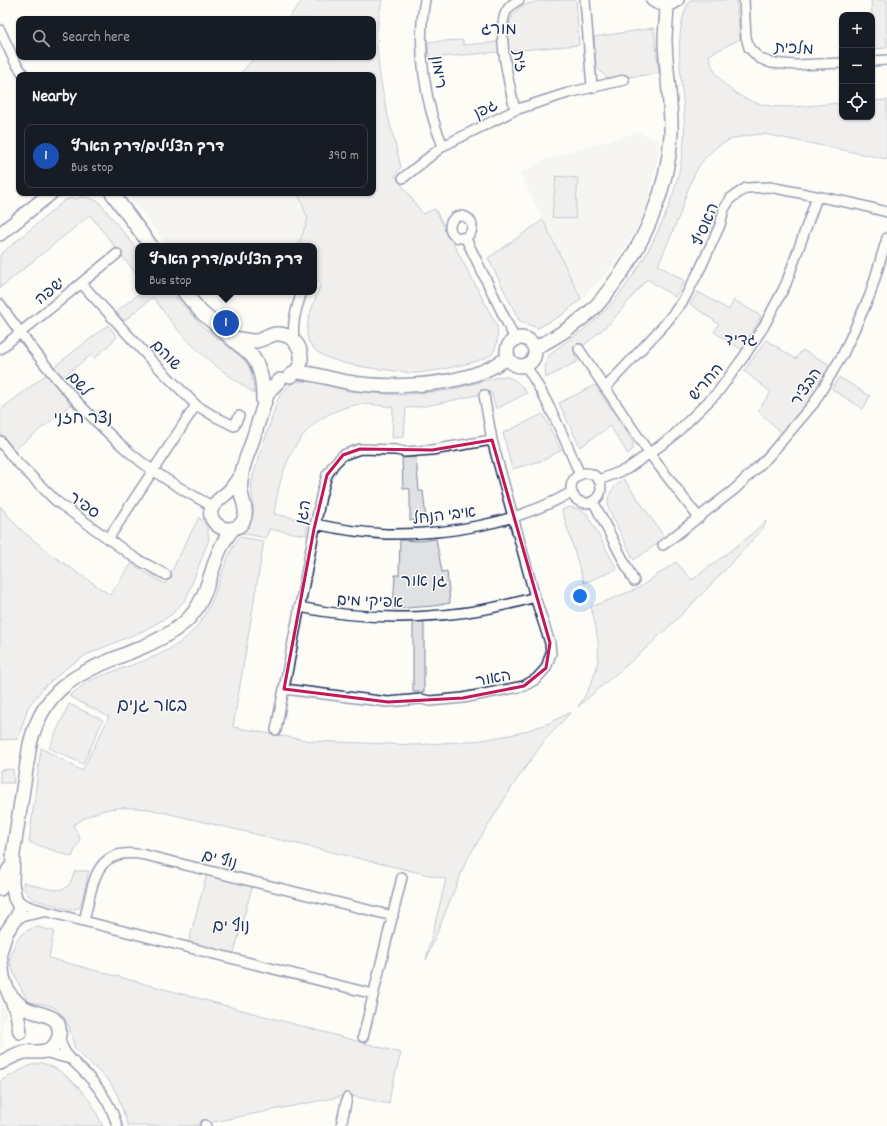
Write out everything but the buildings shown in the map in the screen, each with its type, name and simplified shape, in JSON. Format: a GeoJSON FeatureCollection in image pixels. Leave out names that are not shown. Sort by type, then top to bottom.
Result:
{"type":"FeatureCollection","features":[{"type":"Feature","properties":{"kind":"street","name":"רימון"},"geometry":{"type":"LineString","coordinates":[[425,0],[421,36],[422,59],[429,100],[438,135],[443,146]]}},
{"type":"Feature","properties":{"kind":"street","name":"זית"},"geometry":{"type":"LineString","coordinates":[[515,110],[505,59],[502,27],[509,7],[519,0]]}},
{"type":"Feature","properties":{"kind":"street"},"geometry":{"type":"LineString","coordinates":[[585,0],[592,87]]}},
{"type":"Feature","properties":{"kind":"street"},"geometry":{"type":"LineString","coordinates":[[535,348],[549,341],[573,325],[592,310],[607,293],[626,268],[644,236],[655,208],[666,174],[671,135],[665,40],[672,2],[658,3],[653,0]]}},
{"type":"Feature","properties":{"kind":"street","name":"מלכית"},"geometry":{"type":"LineString","coordinates":[[744,0],[746,37],[749,48],[759,58],[771,63],[796,65],[839,62]]}},
{"type":"Feature","properties":{"kind":"street"},"geometry":{"type":"LineString","coordinates":[[0,30],[15,62],[22,72]]}},
{"type":"Feature","properties":{"kind":"street"},"geometry":{"type":"LineString","coordinates":[[875,61],[887,60]]}},
{"type":"Feature","properties":{"kind":"street","name":"גפן"},"geometry":{"type":"LineString","coordinates":[[403,178],[443,146],[515,110],[548,98],[624,80]]}},
{"type":"Feature","properties":{"kind":"street","name":"האסיף"},"geometry":{"type":"LineString","coordinates":[[605,388],[665,324],[683,301],[701,267],[720,225],[724,209],[732,198],[746,188],[770,186],[887,212]]}},
{"type":"Feature","properties":{"kind":"street"},"geometry":{"type":"LineString","coordinates":[[0,234],[47,196]]}},
{"type":"Feature","properties":{"kind":"street"},"geometry":{"type":"LineString","coordinates":[[114,196],[148,243]]}},
{"type":"Feature","properties":{"kind":"street","name":"החריש"},"geometry":{"type":"LineString","coordinates":[[599,480],[627,468],[650,453],[670,438],[718,392],[745,356],[764,326],[786,284],[817,197]]}},
{"type":"Feature","properties":{"kind":"street"},"geometry":{"type":"LineString","coordinates":[[465,237],[515,339]]}},
{"type":"Feature","properties":{"kind":"street","name":"הבציר"},"geometry":{"type":"LineString","coordinates":[[663,545],[735,489],[768,457],[814,404],[843,354],[867,301],[887,238]]}},
{"type":"Feature","properties":{"kind":"street","name":"ישפה"},"geometry":{"type":"LineString","coordinates":[[0,349],[116,254]]}},
{"type":"Feature","properties":{"kind":"street","name":"שוהם"},"geometry":{"type":"LineString","coordinates":[[81,283],[151,360],[196,405],[234,426],[239,416]]}},
{"type":"Feature","properties":{"kind":"street"},"geometry":{"type":"LineString","coordinates":[[187,295],[201,312],[252,356],[258,366],[268,377],[280,380],[286,379],[296,372],[300,366],[302,360],[300,347],[289,336],[271,337],[257,341],[230,337]]}},
{"type":"Feature","properties":{"kind":"street"},"geometry":{"type":"LineString","coordinates":[[294,340],[294,314],[301,295]]}},
{"type":"Feature","properties":{"kind":"street","name":"לשם"},"geometry":{"type":"LineString","coordinates":[[0,304],[20,333],[64,388],[91,418],[129,452],[154,470],[212,506]]}},
{"type":"Feature","properties":{"kind":"street"},"geometry":{"type":"LineString","coordinates":[[262,409],[263,387],[256,355],[258,349],[294,314]]}},
{"type":"Feature","properties":{"kind":"street"},"geometry":{"type":"LineString","coordinates":[[515,339],[528,339],[532,342],[535,348],[532,361],[526,366],[514,364],[508,358],[508,347],[515,339]]}},
{"type":"Feature","properties":{"kind":"street"},"geometry":{"type":"LineString","coordinates":[[579,349],[650,453],[699,518]]}},
{"type":"Feature","properties":{"kind":"street"},"geometry":{"type":"LineString","coordinates":[[296,372],[347,382],[371,385],[404,386],[459,378],[481,372],[508,358]]}},
{"type":"Feature","properties":{"kind":"street"},"geometry":{"type":"LineString","coordinates":[[302,360],[322,376]]}},
{"type":"Feature","properties":{"kind":"street"},"geometry":{"type":"LineString","coordinates":[[526,366],[543,392],[580,475]]}},
{"type":"Feature","properties":{"kind":"street"},"geometry":{"type":"LineString","coordinates":[[214,522],[218,526],[225,529],[233,528],[241,524],[244,519],[245,507],[241,491],[242,473],[262,409],[270,390],[280,380]]}},
{"type":"Feature","properties":{"kind":"street"},"geometry":{"type":"LineString","coordinates":[[484,395],[492,440],[513,517]]}},
{"type":"Feature","properties":{"kind":"street"},"geometry":{"type":"LineString","coordinates":[[108,539],[196,405]]}},
{"type":"Feature","properties":{"kind":"street","name":"ספיר"},"geometry":{"type":"LineString","coordinates":[[0,440],[13,458],[56,501],[135,558],[166,575]]}},
{"type":"Feature","properties":{"kind":"street","name":"הגן"},"geometry":{"type":"LineString","coordinates":[[276,730],[314,524],[327,475],[334,464],[343,455],[360,449],[396,450],[405,452],[432,450],[492,440]]}},
{"type":"Feature","properties":{"kind":"street"},"geometry":{"type":"LineString","coordinates":[[219,550],[218,533],[211,512],[212,506],[230,490],[242,473]]}},
{"type":"Feature","properties":{"kind":"street"},"geometry":{"type":"LineString","coordinates":[[584,473],[592,474],[599,480],[601,489],[594,501],[581,502],[574,496],[572,492],[572,484],[580,475],[584,473]]}},
{"type":"Feature","properties":{"kind":"street","name":"איבי הנחל"},"geometry":{"type":"LineString","coordinates":[[314,524],[341,529],[386,534],[432,532],[474,526],[513,517],[553,503],[572,492]]}},
{"type":"Feature","properties":{"kind":"street"},"geometry":{"type":"LineString","coordinates":[[223,496],[232,495],[242,502],[245,507]]}},
{"type":"Feature","properties":{"kind":"street"},"geometry":{"type":"LineString","coordinates":[[594,501],[634,581]]}},
{"type":"Feature","properties":{"kind":"street","name":"האור"},"geometry":{"type":"LineString","coordinates":[[284,689],[388,702],[421,699],[430,701],[463,698],[524,686],[536,679],[546,668],[550,653],[550,643],[535,597],[513,517]]}},
{"type":"Feature","properties":{"kind":"street"},"geometry":{"type":"LineString","coordinates":[[70,1059],[28,1048],[23,1043],[17,1013],[1,969],[0,953],[6,933],[19,910],[12,883],[13,854],[30,744],[37,721],[47,705],[63,687],[83,672],[153,642],[172,632],[186,621],[199,604],[205,592],[219,550],[227,535],[233,528]]}},
{"type":"Feature","properties":{"kind":"street","name":"אפיקי מים"},"geometry":{"type":"LineString","coordinates":[[299,608],[330,614],[420,616],[492,609],[535,597]]}},
{"type":"Feature","properties":{"kind":"street","name":"נוף ים"},"geometry":{"type":"LineString","coordinates":[[84,921],[95,877],[101,866],[110,858],[118,854],[125,853],[152,857],[392,916]]}},
{"type":"Feature","properties":{"kind":"street"},"geometry":{"type":"LineString","coordinates":[[13,854],[0,891],[10,893],[16,899],[32,907],[373,994]]}},
{"type":"Feature","properties":{"kind":"street"},"geometry":{"type":"LineString","coordinates":[[363,1037],[402,877]]}},
{"type":"Feature","properties":{"kind":"street"},"geometry":{"type":"LineString","coordinates":[[0,925],[6,924],[21,916],[48,912]]}},
{"type":"Feature","properties":{"kind":"street"},"geometry":{"type":"LineString","coordinates":[[9,993],[26,1009],[52,1017],[56,1021],[59,1027],[61,1045],[70,1059],[87,1075],[103,1094],[109,1104],[117,1126]]}},
{"type":"Feature","properties":{"kind":"street"},"geometry":{"type":"LineString","coordinates":[[0,1062],[13,1050],[22,1026],[27,1018],[34,1014],[40,1013]]}},
{"type":"Feature","properties":{"kind":"street"},"geometry":{"type":"LineString","coordinates":[[0,1062],[25,1052],[40,1052],[51,1049],[55,1045],[59,1034]]}},
{"type":"Feature","properties":{"kind":"street"},"geometry":{"type":"LineString","coordinates":[[341,1126],[347,1098]]}},
{"type":"Feature","properties":{"kind":"highlighted area"},"geometry":{"type":"Polygon","coordinates":[[[492,440],[550,643],[546,668],[524,686],[463,698],[388,702],[284,689],[314,529],[327,475],[343,455],[360,449],[432,450],[492,440]]]}},
{"type":"Feature","properties":{"kind":"shaded area"},"geometry":{"type":"Polygon","coordinates":[[[303,0],[382,0],[378,21],[378,63],[381,84],[401,167],[395,176],[423,214],[435,209],[497,326],[496,346],[491,355],[476,361],[453,367],[421,373],[412,373],[348,364],[324,356],[315,350],[309,342],[307,336],[308,321],[321,283],[317,282],[317,243],[299,243],[308,219],[299,196],[376,196],[376,72],[242,72],[252,60],[376,60],[376,16],[290,16],[303,0]]]}},
{"type":"Feature","properties":{"kind":"shaded area"},"geometry":{"type":"Polygon","coordinates":[[[576,0],[579,45],[509,51],[508,29],[517,10],[523,6],[535,2],[576,0]]]}},
{"type":"Feature","properties":{"kind":"shaded area"},"geometry":{"type":"Polygon","coordinates":[[[690,0],[736,0],[740,39],[709,55],[716,74],[722,81],[737,94],[755,103],[783,107],[839,103],[839,120],[875,120],[875,101],[887,100],[887,159],[764,134],[736,138],[723,143],[700,164],[688,188],[680,214],[658,265],[685,281],[675,297],[647,279],[612,321],[574,354],[578,361],[546,378],[546,363],[550,355],[598,318],[628,283],[644,258],[668,209],[678,176],[684,141],[685,124],[679,50],[680,32],[684,15],[690,0]]]}},
{"type":"Feature","properties":{"kind":"shaded area"},"geometry":{"type":"Polygon","coordinates":[[[871,0],[887,0],[887,48],[875,49],[875,12],[872,12],[871,0]]]}},
{"type":"Feature","properties":{"kind":"shaded area"},"geometry":{"type":"Polygon","coordinates":[[[654,28],[659,74],[612,78],[606,77],[596,67],[594,37],[654,28]]]}},
{"type":"Feature","properties":{"kind":"shaded area"},"geometry":{"type":"Polygon","coordinates":[[[463,40],[463,45],[498,42],[499,52],[429,58],[428,42],[463,40]]]}},
{"type":"Feature","properties":{"kind":"shaded area"},"geometry":{"type":"Polygon","coordinates":[[[638,132],[659,140],[658,156],[647,206],[636,231],[620,256],[605,275],[581,299],[520,173],[547,159],[638,132]]]}},
{"type":"Feature","properties":{"kind":"shaded area"},"geometry":{"type":"Polygon","coordinates":[[[556,176],[578,178],[575,219],[552,217],[556,176]]]}},
{"type":"Feature","properties":{"kind":"shaded area"},"geometry":{"type":"Polygon","coordinates":[[[83,196],[98,201],[135,246],[135,272],[90,215],[0,288],[0,255],[65,200],[74,198],[77,199],[83,196]]]}},
{"type":"Feature","properties":{"kind":"shaded area"},"geometry":{"type":"Polygon","coordinates":[[[128,196],[299,196],[308,219],[299,243],[166,243],[128,196]]]}},
{"type":"Feature","properties":{"kind":"shaded area"},"geometry":{"type":"Polygon","coordinates":[[[543,220],[581,299],[562,315],[538,328],[519,320],[488,258],[543,220]]]}},
{"type":"Feature","properties":{"kind":"shaded area"},"geometry":{"type":"Polygon","coordinates":[[[698,292],[729,310],[734,300],[761,316],[742,350],[714,332],[719,324],[690,304],[698,292]]]}},
{"type":"Feature","properties":{"kind":"shaded area"},"geometry":{"type":"Polygon","coordinates":[[[137,295],[174,295],[202,326],[244,359],[250,369],[254,393],[224,372],[188,341],[176,328],[153,297],[124,321],[116,312],[137,295]]]}},
{"type":"Feature","properties":{"kind":"shaded area"},"geometry":{"type":"Polygon","coordinates":[[[108,325],[117,337],[94,359],[91,355],[63,377],[54,367],[108,325]]]}},
{"type":"Feature","properties":{"kind":"shaded area"},"geometry":{"type":"Polygon","coordinates":[[[766,340],[796,359],[802,350],[831,365],[814,394],[782,433],[758,411],[771,392],[744,371],[766,340]]]}},
{"type":"Feature","properties":{"kind":"shaded area"},"geometry":{"type":"Polygon","coordinates":[[[47,374],[71,405],[14,450],[0,432],[0,410],[47,374]]]}},
{"type":"Feature","properties":{"kind":"shaded area"},"geometry":{"type":"Polygon","coordinates":[[[503,376],[511,378],[517,382],[527,393],[496,409],[491,392],[426,406],[406,408],[404,437],[392,438],[393,407],[362,404],[341,409],[322,418],[302,437],[288,460],[279,486],[274,514],[308,521],[306,535],[269,529],[266,538],[241,533],[251,521],[253,514],[252,479],[278,399],[290,385],[295,382],[313,382],[349,391],[400,395],[452,390],[503,376]]]}},
{"type":"Feature","properties":{"kind":"shaded area"},"geometry":{"type":"Polygon","coordinates":[[[839,377],[870,396],[863,409],[832,389],[839,377]]]}},
{"type":"Feature","properties":{"kind":"shaded area"},"geometry":{"type":"Polygon","coordinates":[[[595,385],[633,442],[633,449],[628,454],[610,426],[580,447],[559,403],[595,385]]]}},
{"type":"Feature","properties":{"kind":"shaded area"},"geometry":{"type":"Polygon","coordinates":[[[543,414],[561,450],[544,460],[512,469],[503,433],[543,414]]]}},
{"type":"Feature","properties":{"kind":"shaded area"},"geometry":{"type":"Polygon","coordinates":[[[416,457],[419,491],[423,491],[426,519],[410,521],[410,489],[403,488],[402,458],[416,457]]]}},
{"type":"Feature","properties":{"kind":"shaded area"},"geometry":{"type":"Polygon","coordinates":[[[624,479],[665,538],[634,560],[609,510],[608,505],[611,492],[616,485],[624,479]]]}},
{"type":"Feature","properties":{"kind":"shaded area"},"geometry":{"type":"Polygon","coordinates":[[[0,506],[20,529],[49,553],[110,595],[131,564],[165,584],[199,517],[207,527],[209,539],[186,599],[171,615],[145,630],[86,655],[65,669],[44,687],[28,707],[18,739],[0,740],[0,506]]]}},
{"type":"Feature","properties":{"kind":"shaded area"},"geometry":{"type":"Polygon","coordinates":[[[569,507],[582,510],[587,514],[617,569],[584,583],[562,510],[569,507]]]}},
{"type":"Feature","properties":{"kind":"shaded area"},"geometry":{"type":"Polygon","coordinates":[[[766,521],[763,529],[661,635],[578,707],[592,681],[598,658],[597,635],[591,607],[637,589],[676,562],[692,580],[746,539],[766,521]]]}},
{"type":"Feature","properties":{"kind":"shaded area"},"geometry":{"type":"Polygon","coordinates":[[[239,537],[264,541],[233,727],[310,741],[416,745],[483,740],[520,733],[549,723],[571,712],[545,740],[517,779],[466,861],[426,960],[446,879],[149,809],[109,809],[92,814],[73,825],[80,839],[72,857],[29,842],[41,748],[82,771],[109,717],[69,696],[94,679],[157,656],[169,650],[190,634],[200,623],[207,611],[232,549],[239,537]]]}},
{"type":"Feature","properties":{"kind":"shaded area"},"geometry":{"type":"Polygon","coordinates":[[[436,539],[442,572],[447,571],[450,603],[433,606],[393,609],[395,575],[399,575],[400,540],[419,541],[436,539]]]}},
{"type":"Feature","properties":{"kind":"shaded area"},"geometry":{"type":"Polygon","coordinates":[[[413,620],[424,620],[424,692],[413,692],[413,620]]]}},
{"type":"Feature","properties":{"kind":"shaded area"},"geometry":{"type":"Polygon","coordinates":[[[69,704],[103,720],[83,764],[49,748],[69,704]]]}},
{"type":"Feature","properties":{"kind":"shaded area"},"geometry":{"type":"Polygon","coordinates":[[[13,769],[14,783],[0,783],[0,770],[13,769]]]}},
{"type":"Feature","properties":{"kind":"shaded area"},"geometry":{"type":"Polygon","coordinates":[[[75,871],[89,871],[79,908],[70,910],[33,899],[24,889],[23,882],[47,888],[59,890],[64,889],[68,886],[75,871]]]}},
{"type":"Feature","properties":{"kind":"shaded area"},"geometry":{"type":"Polygon","coordinates":[[[207,874],[252,887],[233,956],[188,944],[207,874]]]}},
{"type":"Feature","properties":{"kind":"shaded area"},"geometry":{"type":"Polygon","coordinates":[[[37,927],[54,931],[49,958],[401,1053],[391,1090],[389,1104],[348,1095],[193,1126],[128,1126],[118,1096],[110,1082],[75,1049],[69,1027],[64,1017],[54,1007],[29,1002],[17,981],[10,958],[14,945],[24,932],[37,927]]]}},
{"type":"Feature","properties":{"kind":"shaded area"},"geometry":{"type":"Polygon","coordinates":[[[0,998],[7,1014],[2,1025],[4,1045],[0,1048],[0,998]]]}},
{"type":"Feature","properties":{"kind":"shaded area"},"geometry":{"type":"Polygon","coordinates":[[[41,1063],[56,1069],[77,1086],[93,1106],[103,1126],[0,1126],[0,1081],[31,1065],[41,1063]]]}},
{"type":"Feature","properties":{"kind":"place","name":"דרך הצלילים/דרך הארץ"},"geometry":{"type":"Point","coordinates":[226,323]}},
{"type":"Feature","properties":{"kind":"district","name":"מורג"},"geometry":{"type":"Point","coordinates":[499,28]}},
{"type":"Feature","properties":{"kind":"district","name":"גדיד"},"geometry":{"type":"Point","coordinates":[741,339]}},
{"type":"Feature","properties":{"kind":"district","name":"נצר חזני"},"geometry":{"type":"Point","coordinates":[83,417]}},
{"type":"Feature","properties":{"kind":"district","name":"גן אור"},"geometry":{"type":"Point","coordinates":[424,580]}},
{"type":"Feature","properties":{"kind":"district","name":"באר גנים"},"geometry":{"type":"Point","coordinates":[152,705]}},
{"type":"Feature","properties":{"kind":"district","name":"נוף ים"},"geometry":{"type":"Point","coordinates":[231,925]}}]}
